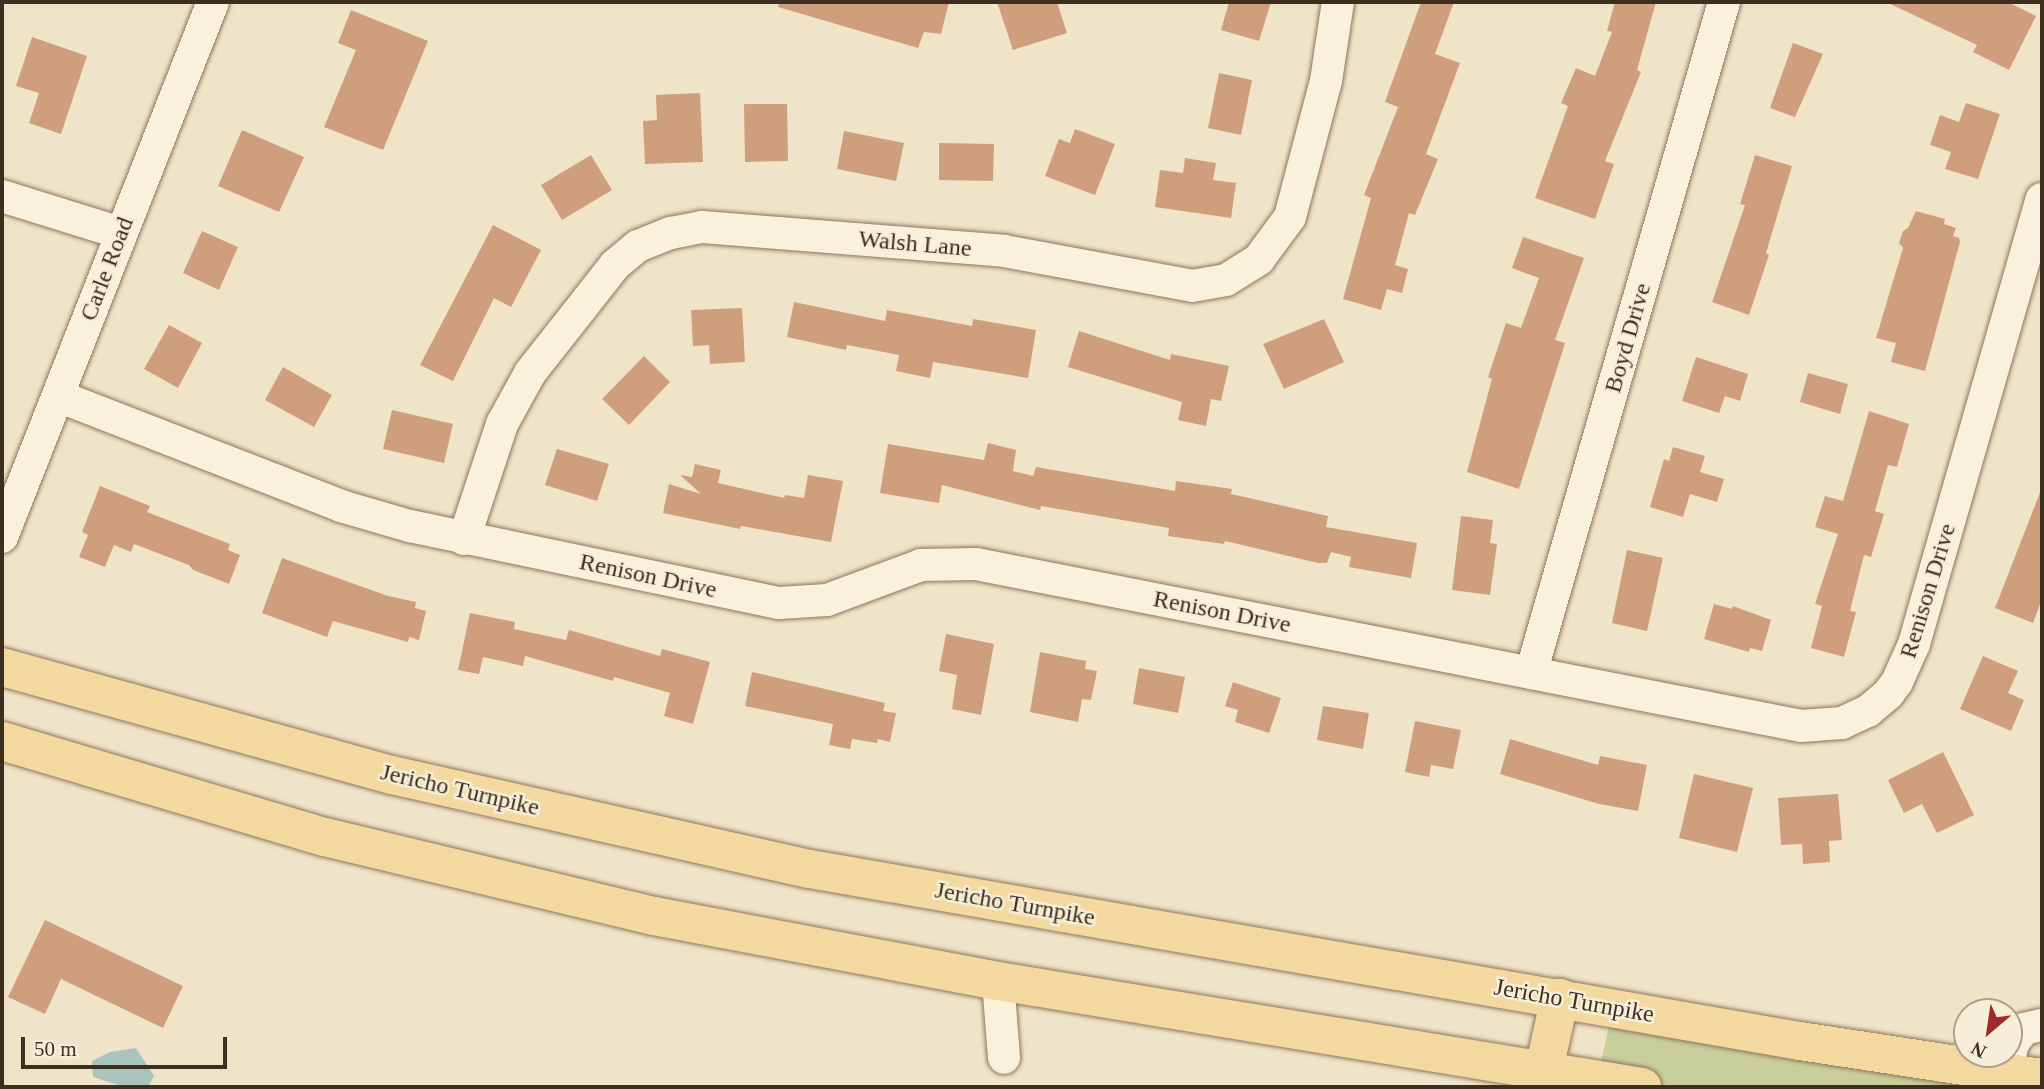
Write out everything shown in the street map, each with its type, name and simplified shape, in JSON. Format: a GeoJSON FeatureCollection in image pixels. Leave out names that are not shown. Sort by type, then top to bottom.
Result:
{"type":"FeatureCollection","features":[{"type":"Feature","properties":{"kind":"main road","name":"Jericho Turnpike"},"geometry":{"type":"LineString","coordinates":[[2,667],[392,775],[810,869],[2025,1076]]}},
{"type":"Feature","properties":{"kind":"main road"},"geometry":{"type":"LineString","coordinates":[[2,741],[325,836],[450,869],[654,916],[998,981],[1642,1087]]}},
{"type":"Feature","properties":{"kind":"main road"},"geometry":{"type":"LineString","coordinates":[[1544,1069],[1560,998]]}},
{"type":"Feature","properties":{"kind":"street","name":"Carle Road"},"geometry":{"type":"LineString","coordinates":[[2,537],[213,2]]}},
{"type":"Feature","properties":{"kind":"street","name":"Walsh Lane"},"geometry":{"type":"LineString","coordinates":[[464,539],[502,425],[530,373],[615,265],[638,246],[671,233],[702,227],[990,250],[1192,286],[1226,280],[1259,259],[1290,217],[1326,81],[1338,2]]}},
{"type":"Feature","properties":{"kind":"street","name":"Boyd Drive"},"geometry":{"type":"LineString","coordinates":[[1531,673],[1724,2]]}},
{"type":"Feature","properties":{"kind":"street"},"geometry":{"type":"LineString","coordinates":[[2,196],[121,233]]}},
{"type":"Feature","properties":{"kind":"street","name":"Renison Drive"},"geometry":{"type":"LineString","coordinates":[[58,396],[341,506],[464,539],[779,603],[827,600],[921,565],[976,564],[1801,726],[1842,723],[1868,711],[1888,695],[1897,682],[1914,644],[2042,199]]}},
{"type":"Feature","properties":{"kind":"street"},"geometry":{"type":"LineString","coordinates":[[998,981],[1004,1058]]}},
{"type":"Feature","properties":{"kind":"street"},"geometry":{"type":"LineString","coordinates":[[2025,1076],[2013,1043],[2024,1029],[2042,1025]]}},
{"type":"Feature","properties":{"kind":"green space"},"geometry":{"type":"Polygon","coordinates":[[[1613,1009],[2042,1087],[1642,1087],[1597,1079],[1613,1009]]]}},
{"type":"Feature","properties":{"kind":"water"},"geometry":{"type":"Polygon","coordinates":[[[136,1048],[154,1076],[148,1087],[124,1087],[93,1077],[92,1061],[110,1052],[136,1048]]]}},
{"type":"Feature","properties":{"kind":"building"},"geometry":{"type":"Polygon","coordinates":[[[779,2],[949,2],[941,34],[924,32],[918,48],[778,7],[779,2]]]}},
{"type":"Feature","properties":{"kind":"building"},"geometry":{"type":"Polygon","coordinates":[[[997,2],[1057,2],[1067,33],[1013,50],[997,2]]]}},
{"type":"Feature","properties":{"kind":"building"},"geometry":{"type":"Polygon","coordinates":[[[1229,2],[1271,2],[1259,41],[1221,30],[1229,2]]]}},
{"type":"Feature","properties":{"kind":"building"},"geometry":{"type":"Polygon","coordinates":[[[1421,2],[1454,2],[1435,54],[1460,63],[1426,154],[1438,159],[1415,215],[1409,213],[1395,265],[1408,269],[1402,293],[1387,289],[1381,310],[1343,299],[1371,198],[1364,195],[1398,107],[1385,102],[1421,2]]]}},
{"type":"Feature","properties":{"kind":"building"},"geometry":{"type":"Polygon","coordinates":[[[1615,2],[1656,2],[1637,70],[1641,72],[1605,161],[1614,164],[1595,219],[1535,198],[1568,106],[1561,103],[1576,68],[1595,76],[1612,32],[1607,31],[1615,2]]]}},
{"type":"Feature","properties":{"kind":"building"},"geometry":{"type":"Polygon","coordinates":[[[1886,2],[2008,2],[2036,16],[2009,70],[1973,52],[1977,45],[1886,2]]]}},
{"type":"Feature","properties":{"kind":"building"},"geometry":{"type":"Polygon","coordinates":[[[351,10],[428,41],[383,150],[324,127],[356,50],[338,43],[351,10]]]}},
{"type":"Feature","properties":{"kind":"building"},"geometry":{"type":"Polygon","coordinates":[[[32,37],[87,56],[61,134],[29,123],[39,93],[16,86],[32,37]]]}},
{"type":"Feature","properties":{"kind":"building"},"geometry":{"type":"Polygon","coordinates":[[[1793,43],[1823,54],[1795,117],[1770,108],[1793,43]]]}},
{"type":"Feature","properties":{"kind":"building"},"geometry":{"type":"Polygon","coordinates":[[[1219,73],[1252,80],[1241,135],[1208,128],[1219,73]]]}},
{"type":"Feature","properties":{"kind":"building"},"geometry":{"type":"Polygon","coordinates":[[[700,93],[703,162],[645,164],[643,121],[657,120],[656,95],[700,93]]]}},
{"type":"Feature","properties":{"kind":"building"},"geometry":{"type":"Polygon","coordinates":[[[1966,103],[2000,114],[1978,179],[1945,169],[1951,152],[1930,145],[1940,115],[1959,122],[1966,103]]]}},
{"type":"Feature","properties":{"kind":"building"},"geometry":{"type":"Polygon","coordinates":[[[744,104],[787,104],[788,161],[745,162],[744,104]]]}},
{"type":"Feature","properties":{"kind":"building"},"geometry":{"type":"Polygon","coordinates":[[[1075,129],[1115,144],[1095,195],[1045,176],[1059,139],[1070,143],[1075,129]]]}},
{"type":"Feature","properties":{"kind":"building"},"geometry":{"type":"Polygon","coordinates":[[[242,130],[304,157],[279,212],[218,186],[242,130]]]}},
{"type":"Feature","properties":{"kind":"building"},"geometry":{"type":"Polygon","coordinates":[[[844,131],[904,143],[896,181],[837,169],[844,131]]]}},
{"type":"Feature","properties":{"kind":"building"},"geometry":{"type":"Polygon","coordinates":[[[939,143],[994,144],[993,181],[939,180],[939,143]]]}},
{"type":"Feature","properties":{"kind":"building"},"geometry":{"type":"Polygon","coordinates":[[[591,155],[612,190],[562,220],[541,185],[591,155]]]}},
{"type":"Feature","properties":{"kind":"building"},"geometry":{"type":"Polygon","coordinates":[[[1755,155],[1792,166],[1766,253],[1769,255],[1749,315],[1712,302],[1745,205],[1740,204],[1755,155]]]}},
{"type":"Feature","properties":{"kind":"building"},"geometry":{"type":"Polygon","coordinates":[[[1185,158],[1216,163],[1213,180],[1236,183],[1231,218],[1155,207],[1160,170],[1183,173],[1185,158]]]}},
{"type":"Feature","properties":{"kind":"building"},"geometry":{"type":"Polygon","coordinates":[[[1916,211],[1945,219],[1944,224],[1956,228],[1953,236],[1959,238],[1960,242],[1925,371],[1891,362],[1896,343],[1876,338],[1903,248],[1899,243],[1916,211]]]}},
{"type":"Feature","properties":{"kind":"building"},"geometry":{"type":"Polygon","coordinates":[[[493,225],[541,250],[511,307],[494,298],[453,381],[420,365],[493,225]]]}},
{"type":"Feature","properties":{"kind":"building"},"geometry":{"type":"Polygon","coordinates":[[[202,231],[238,247],[219,290],[183,273],[202,231]]]}},
{"type":"Feature","properties":{"kind":"building"},"geometry":{"type":"Polygon","coordinates":[[[1523,237],[1584,258],[1555,340],[1565,343],[1519,489],[1467,472],[1492,379],[1488,377],[1506,323],[1521,328],[1539,278],[1512,268],[1523,237]]]}},
{"type":"Feature","properties":{"kind":"building"},"geometry":{"type":"Polygon","coordinates":[[[794,302],[885,321],[887,310],[972,326],[973,319],[1036,330],[1028,378],[933,362],[930,378],[896,371],[899,355],[847,345],[846,350],[787,337],[794,302]]]}},
{"type":"Feature","properties":{"kind":"building"},"geometry":{"type":"Polygon","coordinates":[[[742,308],[745,362],[710,364],[709,345],[693,346],[691,310],[742,308]]]}},
{"type":"Feature","properties":{"kind":"building"},"geometry":{"type":"Polygon","coordinates":[[[1324,319],[1344,362],[1284,389],[1263,344],[1324,319]]]}},
{"type":"Feature","properties":{"kind":"building"},"geometry":{"type":"Polygon","coordinates":[[[169,325],[202,343],[178,388],[144,369],[169,325]]]}},
{"type":"Feature","properties":{"kind":"building"},"geometry":{"type":"Polygon","coordinates":[[[1079,331],[1170,360],[1171,354],[1229,366],[1221,401],[1211,399],[1206,426],[1178,420],[1182,402],[1068,367],[1079,331]]]}},
{"type":"Feature","properties":{"kind":"building"},"geometry":{"type":"Polygon","coordinates":[[[644,356],[670,382],[629,425],[602,399],[644,356]]]}},
{"type":"Feature","properties":{"kind":"building"},"geometry":{"type":"Polygon","coordinates":[[[1696,357],[1748,374],[1740,401],[1725,396],[1719,413],[1682,401],[1696,357]]]}},
{"type":"Feature","properties":{"kind":"building"},"geometry":{"type":"Polygon","coordinates":[[[283,367],[332,395],[314,427],[265,400],[283,367]]]}},
{"type":"Feature","properties":{"kind":"building"},"geometry":{"type":"Polygon","coordinates":[[[1808,373],[1848,384],[1840,414],[1800,402],[1808,373]]]}},
{"type":"Feature","properties":{"kind":"building"},"geometry":{"type":"Polygon","coordinates":[[[392,410],[453,424],[444,463],[383,449],[392,410]]]}},
{"type":"Feature","properties":{"kind":"building"},"geometry":{"type":"Polygon","coordinates":[[[1869,411],[1909,424],[1897,467],[1888,465],[1875,511],[1884,514],[1871,557],[1864,555],[1850,611],[1856,612],[1844,657],[1811,648],[1822,606],[1815,604],[1838,534],[1815,527],[1825,496],[1843,501],[1869,411]]]}},
{"type":"Feature","properties":{"kind":"building"},"geometry":{"type":"Polygon","coordinates":[[[988,443],[1016,450],[1013,471],[1033,476],[1036,467],[1175,491],[1176,481],[1232,489],[1231,494],[1328,516],[1326,527],[1417,543],[1411,578],[1349,567],[1351,557],[1331,552],[1327,563],[1318,563],[1225,541],[1224,544],[1168,536],[1169,528],[1041,506],[1040,510],[942,485],[939,503],[880,493],[888,444],[984,460],[988,443]]]}},
{"type":"Feature","properties":{"kind":"building"},"geometry":{"type":"Polygon","coordinates":[[[1673,447],[1705,456],[1700,472],[1724,479],[1717,502],[1690,494],[1683,517],[1650,507],[1664,459],[1669,461],[1673,447]]]}},
{"type":"Feature","properties":{"kind":"building"},"geometry":{"type":"Polygon","coordinates":[[[557,449],[609,464],[597,501],[545,485],[557,449]]]}},
{"type":"Feature","properties":{"kind":"building"},"geometry":{"type":"Polygon","coordinates":[[[695,464],[721,470],[718,483],[784,498],[785,495],[804,498],[808,475],[843,481],[831,542],[741,526],[740,529],[663,513],[669,484],[701,494],[680,475],[692,477],[695,464]]]}},
{"type":"Feature","properties":{"kind":"building"},"geometry":{"type":"Polygon","coordinates":[[[100,486],[150,506],[147,512],[230,544],[228,550],[240,555],[229,584],[134,544],[131,552],[114,545],[105,567],[79,557],[88,535],[82,532],[100,486]]]}},
{"type":"Feature","properties":{"kind":"building"},"geometry":{"type":"Polygon","coordinates":[[[2041,490],[2042,599],[2033,623],[1995,608],[2041,490]]]}},
{"type":"Feature","properties":{"kind":"building"},"geometry":{"type":"Polygon","coordinates":[[[1461,516],[1493,520],[1490,543],[1497,544],[1490,595],[1452,590],[1461,516]]]}},
{"type":"Feature","properties":{"kind":"building"},"geometry":{"type":"Polygon","coordinates":[[[1627,550],[1663,558],[1647,631],[1612,623],[1627,550]]]}},
{"type":"Feature","properties":{"kind":"building"},"geometry":{"type":"Polygon","coordinates":[[[282,558],[388,596],[416,602],[415,608],[426,611],[419,640],[409,637],[408,642],[333,621],[327,637],[262,613],[282,558]]]}},
{"type":"Feature","properties":{"kind":"building"},"geometry":{"type":"Polygon","coordinates":[[[1714,604],[1732,609],[1733,606],[1771,620],[1762,651],[1750,648],[1749,652],[1704,639],[1714,604]]]}},
{"type":"Feature","properties":{"kind":"building"},"geometry":{"type":"Polygon","coordinates":[[[470,613],[515,622],[514,629],[566,640],[569,630],[660,656],[662,649],[710,662],[693,724],[664,716],[670,693],[614,677],[613,681],[525,656],[523,666],[483,657],[479,674],[458,670],[470,613]]]}},
{"type":"Feature","properties":{"kind":"building"},"geometry":{"type":"Polygon","coordinates":[[[946,634],[994,644],[981,715],[952,709],[957,675],[939,671],[946,634]]]}},
{"type":"Feature","properties":{"kind":"building"},"geometry":{"type":"Polygon","coordinates":[[[1040,652],[1086,661],[1085,669],[1097,671],[1091,700],[1082,699],[1078,722],[1030,712],[1040,652]]]}},
{"type":"Feature","properties":{"kind":"building"},"geometry":{"type":"Polygon","coordinates":[[[1983,656],[2018,671],[2008,693],[2024,700],[2011,731],[1960,709],[1983,656]]]}},
{"type":"Feature","properties":{"kind":"building"},"geometry":{"type":"Polygon","coordinates":[[[1139,668],[1185,677],[1178,713],[1133,704],[1139,668]]]}},
{"type":"Feature","properties":{"kind":"building"},"geometry":{"type":"Polygon","coordinates":[[[752,672],[885,703],[883,711],[896,713],[890,742],[852,739],[850,749],[829,745],[833,724],[745,706],[752,672]]]}},
{"type":"Feature","properties":{"kind":"building"},"geometry":{"type":"Polygon","coordinates":[[[1233,682],[1281,698],[1269,733],[1235,722],[1238,710],[1225,706],[1233,682]]]}},
{"type":"Feature","properties":{"kind":"building"},"geometry":{"type":"Polygon","coordinates":[[[1323,706],[1369,713],[1363,749],[1317,740],[1323,706]]]}},
{"type":"Feature","properties":{"kind":"building"},"geometry":{"type":"Polygon","coordinates":[[[1415,721],[1461,730],[1453,769],[1431,765],[1429,777],[1405,772],[1415,721]]]}},
{"type":"Feature","properties":{"kind":"building"},"geometry":{"type":"Polygon","coordinates":[[[1510,739],[1598,765],[1600,756],[1647,765],[1638,811],[1599,804],[1500,774],[1510,739]]]}},
{"type":"Feature","properties":{"kind":"building"},"geometry":{"type":"Polygon","coordinates":[[[1943,752],[1974,815],[1937,833],[1922,804],[1904,813],[1888,780],[1943,752]]]}},
{"type":"Feature","properties":{"kind":"building"},"geometry":{"type":"Polygon","coordinates":[[[1694,774],[1753,788],[1737,852],[1679,838],[1694,774]]]}},
{"type":"Feature","properties":{"kind":"building"},"geometry":{"type":"Polygon","coordinates":[[[1838,794],[1842,840],[1829,841],[1830,862],[1803,864],[1802,844],[1781,845],[1778,798],[1838,794]]]}},
{"type":"Feature","properties":{"kind":"building"},"geometry":{"type":"Polygon","coordinates":[[[45,920],[183,986],[163,1028],[61,979],[45,1014],[8,997],[45,920]]]}}]}
